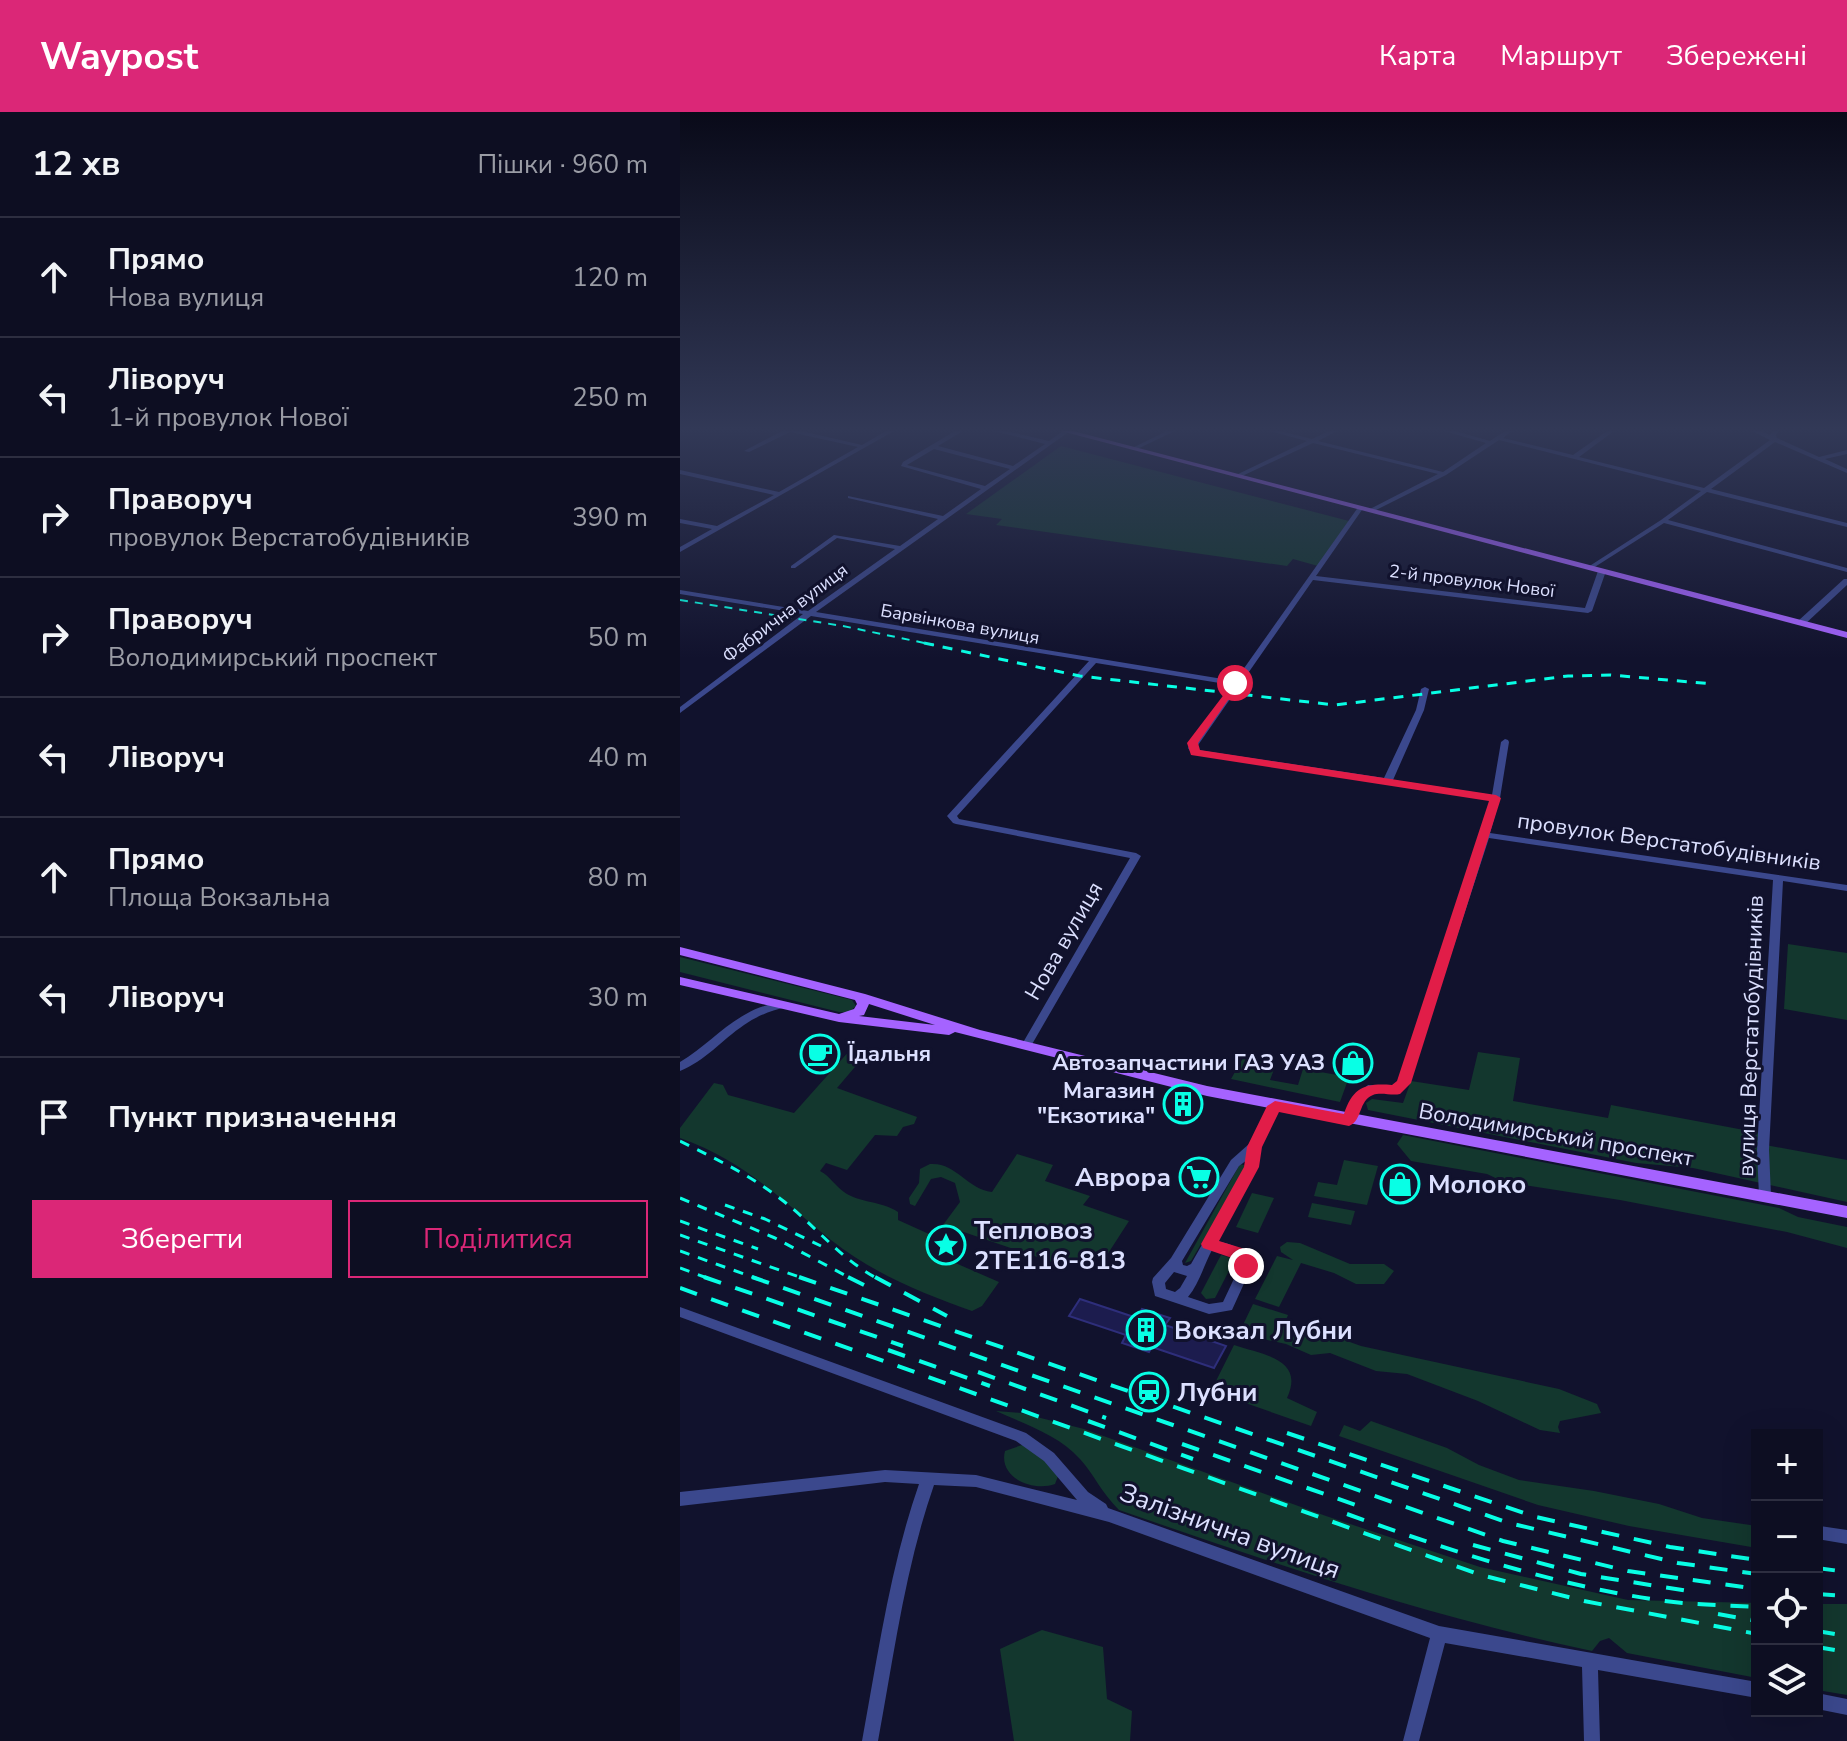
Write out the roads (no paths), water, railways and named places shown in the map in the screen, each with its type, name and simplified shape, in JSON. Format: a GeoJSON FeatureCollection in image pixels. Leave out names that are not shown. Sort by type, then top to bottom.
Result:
{"type":"FeatureCollection","features":[{"type":"Feature","properties":{"kind":"main road"},"geometry":{"type":"LineString","coordinates":[[1361,507],[1847,635]]}},
{"type":"Feature","properties":{"kind":"main road","name":"Володимирський проспект"},"geometry":{"type":"LineString","coordinates":[[680,951],[861,997],[977,1034],[1275,1106],[1847,1212]]}},
{"type":"Feature","properties":{"kind":"main road","name":"Володимирський проспект"},"geometry":{"type":"LineString","coordinates":[[680,981],[839,1018],[977,1034]]}},
{"type":"Feature","properties":{"kind":"main road"},"geometry":{"type":"LineString","coordinates":[[839,1018],[859,1012],[863,1004],[861,997]]}},
{"type":"Feature","properties":{"kind":"street"},"geometry":{"type":"LineString","coordinates":[[680,550],[756,507]]}},
{"type":"Feature","properties":{"kind":"street"},"geometry":{"type":"LineString","coordinates":[[895,507],[944,518]]}},
{"type":"Feature","properties":{"kind":"street","name":"Фабрична вулиця"},"geometry":{"type":"LineString","coordinates":[[680,711],[808,614],[959,507]]}},
{"type":"Feature","properties":{"kind":"street"},"geometry":{"type":"LineString","coordinates":[[1361,507],[1193,743],[1195,752],[1496,798]]}},
{"type":"Feature","properties":{"kind":"street"},"geometry":{"type":"LineString","coordinates":[[1372,510],[1378,507]]}},
{"type":"Feature","properties":{"kind":"street"},"geometry":{"type":"LineString","coordinates":[[1590,568],[1681,507]]}},
{"type":"Feature","properties":{"kind":"street"},"geometry":{"type":"LineString","coordinates":[[1776,507],[1847,525]]}},
{"type":"Feature","properties":{"kind":"street"},"geometry":{"type":"LineString","coordinates":[[680,521],[717,528]]}},
{"type":"Feature","properties":{"kind":"street"},"geometry":{"type":"LineString","coordinates":[[1663,521],[1847,570]]}},
{"type":"Feature","properties":{"kind":"street"},"geometry":{"type":"LineString","coordinates":[[793,567],[836,536],[901,548]]}},
{"type":"Feature","properties":{"kind":"street","name":"2-й провулок Нової"},"geometry":{"type":"LineString","coordinates":[[1311,578],[1588,611],[1602,571]]}},
{"type":"Feature","properties":{"kind":"street"},"geometry":{"type":"LineString","coordinates":[[1801,623],[1847,581]]}},
{"type":"Feature","properties":{"kind":"street","name":"Барвінкова вулиця"},"geometry":{"type":"LineString","coordinates":[[680,592],[1235,683]]}},
{"type":"Feature","properties":{"kind":"street","name":"Нова вулиця"},"geometry":{"type":"LineString","coordinates":[[1026,1046],[1136,856],[956,821],[952,816],[1093,662]]}},
{"type":"Feature","properties":{"kind":"street"},"geometry":{"type":"LineString","coordinates":[[1387,782],[1420,710],[1425,689]]}},
{"type":"Feature","properties":{"kind":"street","name":"провулок Верстатобудівників"},"geometry":{"type":"LineString","coordinates":[[1349,1121],[1356,1101],[1372,1088],[1395,1090],[1403,1083],[1485,835],[1496,798],[1505,742]]}},
{"type":"Feature","properties":{"kind":"street","name":"провулок Верстатобудівників"},"geometry":{"type":"LineString","coordinates":[[1485,835],[1847,888]]}},
{"type":"Feature","properties":{"kind":"street","name":"вулиця Верстатобудівників"},"geometry":{"type":"LineString","coordinates":[[1765,1196],[1763,1150],[1778,878]]}},
{"type":"Feature","properties":{"kind":"street"},"geometry":{"type":"LineString","coordinates":[[680,1067],[756,1010],[784,1005]]}},
{"type":"Feature","properties":{"kind":"street"},"geometry":{"type":"LineString","coordinates":[[1173,1297],[1187,1292],[1196,1267],[1252,1167],[1254,1147],[1275,1106]]}},
{"type":"Feature","properties":{"kind":"street"},"geometry":{"type":"LineString","coordinates":[[1209,1244],[1242,1255],[1246,1260],[1227,1306],[1209,1309],[1160,1292],[1158,1282],[1176,1261],[1235,1163],[1254,1147]]}},
{"type":"Feature","properties":{"kind":"street"},"geometry":{"type":"LineString","coordinates":[[1176,1261],[1177,1268],[1183,1271],[1189,1272],[1196,1267]]}},
{"type":"Feature","properties":{"kind":"street"},"geometry":{"type":"LineString","coordinates":[[680,1312],[1021,1437],[1049,1457],[1083,1497],[1109,1515]]}},
{"type":"Feature","properties":{"kind":"street","name":"Залізнична вулиця"},"geometry":{"type":"LineString","coordinates":[[680,1499],[885,1476],[976,1481],[1109,1515],[1439,1634],[1751,1689]]}},
{"type":"Feature","properties":{"kind":"street"},"geometry":{"type":"LineString","coordinates":[[870,1741],[903,1575],[921,1497],[929,1478]]}},
{"type":"Feature","properties":{"kind":"street"},"geometry":{"type":"LineString","coordinates":[[1823,1533],[1847,1537]]}},
{"type":"Feature","properties":{"kind":"street"},"geometry":{"type":"LineString","coordinates":[[1411,1741],[1439,1634]]}},
{"type":"Feature","properties":{"kind":"street"},"geometry":{"type":"LineString","coordinates":[[1590,1660],[1592,1741]]}},
{"type":"Feature","properties":{"kind":"street"},"geometry":{"type":"LineString","coordinates":[[1823,1702],[1847,1707]]}},
{"type":"Feature","properties":{"kind":"railway"},"geometry":{"type":"LineString","coordinates":[[680,600],[843,626],[934,645]]}},
{"type":"Feature","properties":{"kind":"railway"},"geometry":{"type":"LineString","coordinates":[[924,643],[1080,676],[1335,705],[1568,676],[1611,675],[1713,684]]}},
{"type":"Feature","properties":{"kind":"railway"},"geometry":{"type":"LineString","coordinates":[[680,1141],[770,1191],[851,1261],[878,1279]]}},
{"type":"Feature","properties":{"kind":"railway"},"geometry":{"type":"LineString","coordinates":[[680,1198],[775,1238],[852,1279]]}},
{"type":"Feature","properties":{"kind":"railway"},"geometry":{"type":"LineString","coordinates":[[725,1205],[765,1219],[821,1246]]}},
{"type":"Feature","properties":{"kind":"railway"},"geometry":{"type":"LineString","coordinates":[[680,1221],[758,1249]]}},
{"type":"Feature","properties":{"kind":"railway"},"geometry":{"type":"LineString","coordinates":[[680,1235],[805,1279]]}},
{"type":"Feature","properties":{"kind":"railway"},"geometry":{"type":"LineString","coordinates":[[680,1251],[758,1279]]}},
{"type":"Feature","properties":{"kind":"railway"},"geometry":{"type":"LineString","coordinates":[[680,1268],[710,1279]]}},
{"type":"Feature","properties":{"kind":"railway"},"geometry":{"type":"LineString","coordinates":[[704,1277],[903,1346]]}},
{"type":"Feature","properties":{"kind":"railway"},"geometry":{"type":"LineString","coordinates":[[752,1277],[1503,1541],[1628,1571],[1751,1588]]}},
{"type":"Feature","properties":{"kind":"railway"},"geometry":{"type":"LineString","coordinates":[[799,1277],[1509,1523],[1678,1563],[1751,1573]]}},
{"type":"Feature","properties":{"kind":"railway"},"geometry":{"type":"LineString","coordinates":[[848,1277],[852,1279]]}},
{"type":"Feature","properties":{"kind":"railway"},"geometry":{"type":"LineString","coordinates":[[875,1277],[947,1316]]}},
{"type":"Feature","properties":{"kind":"railway"},"geometry":{"type":"LineString","coordinates":[[852,1279],[864,1285]]}},
{"type":"Feature","properties":{"kind":"railway"},"geometry":{"type":"LineString","coordinates":[[680,1288],[1481,1575],[1584,1601],[1751,1633]]}},
{"type":"Feature","properties":{"kind":"railway"},"geometry":{"type":"LineString","coordinates":[[888,1350],[990,1386]]}},
{"type":"Feature","properties":{"kind":"railway"},"geometry":{"type":"LineString","coordinates":[[978,1372],[1106,1418]]}},
{"type":"Feature","properties":{"kind":"railway"},"geometry":{"type":"LineString","coordinates":[[1088,1421],[1193,1459]]}},
{"type":"Feature","properties":{"kind":"railway"},"geometry":{"type":"LineString","coordinates":[[1287,1433],[1536,1517],[1670,1547],[1751,1559]]}},
{"type":"Feature","properties":{"kind":"railway"},"geometry":{"type":"LineString","coordinates":[[1182,1444],[1367,1509]]}},
{"type":"Feature","properties":{"kind":"railway"},"geometry":{"type":"LineString","coordinates":[[1347,1514],[1544,1577],[1665,1601],[1751,1607]]}},
{"type":"Feature","properties":{"kind":"railway"},"geometry":{"type":"LineString","coordinates":[[1473,1545],[1581,1574],[1688,1591]]}},
{"type":"Feature","properties":{"kind":"railway"},"geometry":{"type":"LineString","coordinates":[[1823,1569],[1847,1572]]}},
{"type":"Feature","properties":{"kind":"railway"},"geometry":{"type":"LineString","coordinates":[[1823,1594],[1847,1596]]}},
{"type":"Feature","properties":{"kind":"railway"},"geometry":{"type":"LineString","coordinates":[[1718,1614],[1751,1620]]}},
{"type":"Feature","properties":{"kind":"railway"},"geometry":{"type":"LineString","coordinates":[[1823,1632],[1847,1636]]}},
{"type":"Feature","properties":{"kind":"railway"},"geometry":{"type":"LineString","coordinates":[[1823,1648],[1847,1652]]}},
{"type":"Feature","properties":{"kind":"place","name":"Їдальня"},"geometry":{"type":"Point","coordinates":[820,1054]}},
{"type":"Feature","properties":{"kind":"place","name":"Автозапчастини ГАЗ УАЗ"},"geometry":{"type":"Point","coordinates":[1353,1063]}},
{"type":"Feature","properties":{"kind":"place","name":"Магазин \"Екзотика\""},"geometry":{"type":"Point","coordinates":[1183,1104]}},
{"type":"Feature","properties":{"kind":"place","name":"Аврора"},"geometry":{"type":"Point","coordinates":[1199,1177]}},
{"type":"Feature","properties":{"kind":"place","name":"Молоко"},"geometry":{"type":"Point","coordinates":[1400,1184]}},
{"type":"Feature","properties":{"kind":"place","name":"Тепловоз 2ТЕ116-813"},"geometry":{"type":"Point","coordinates":[946,1245]}},
{"type":"Feature","properties":{"kind":"place","name":"Вокзал Лубни"},"geometry":{"type":"Point","coordinates":[1146,1330]}},
{"type":"Feature","properties":{"kind":"place","name":"Лубни"},"geometry":{"type":"Point","coordinates":[1149,1392]}}]}
